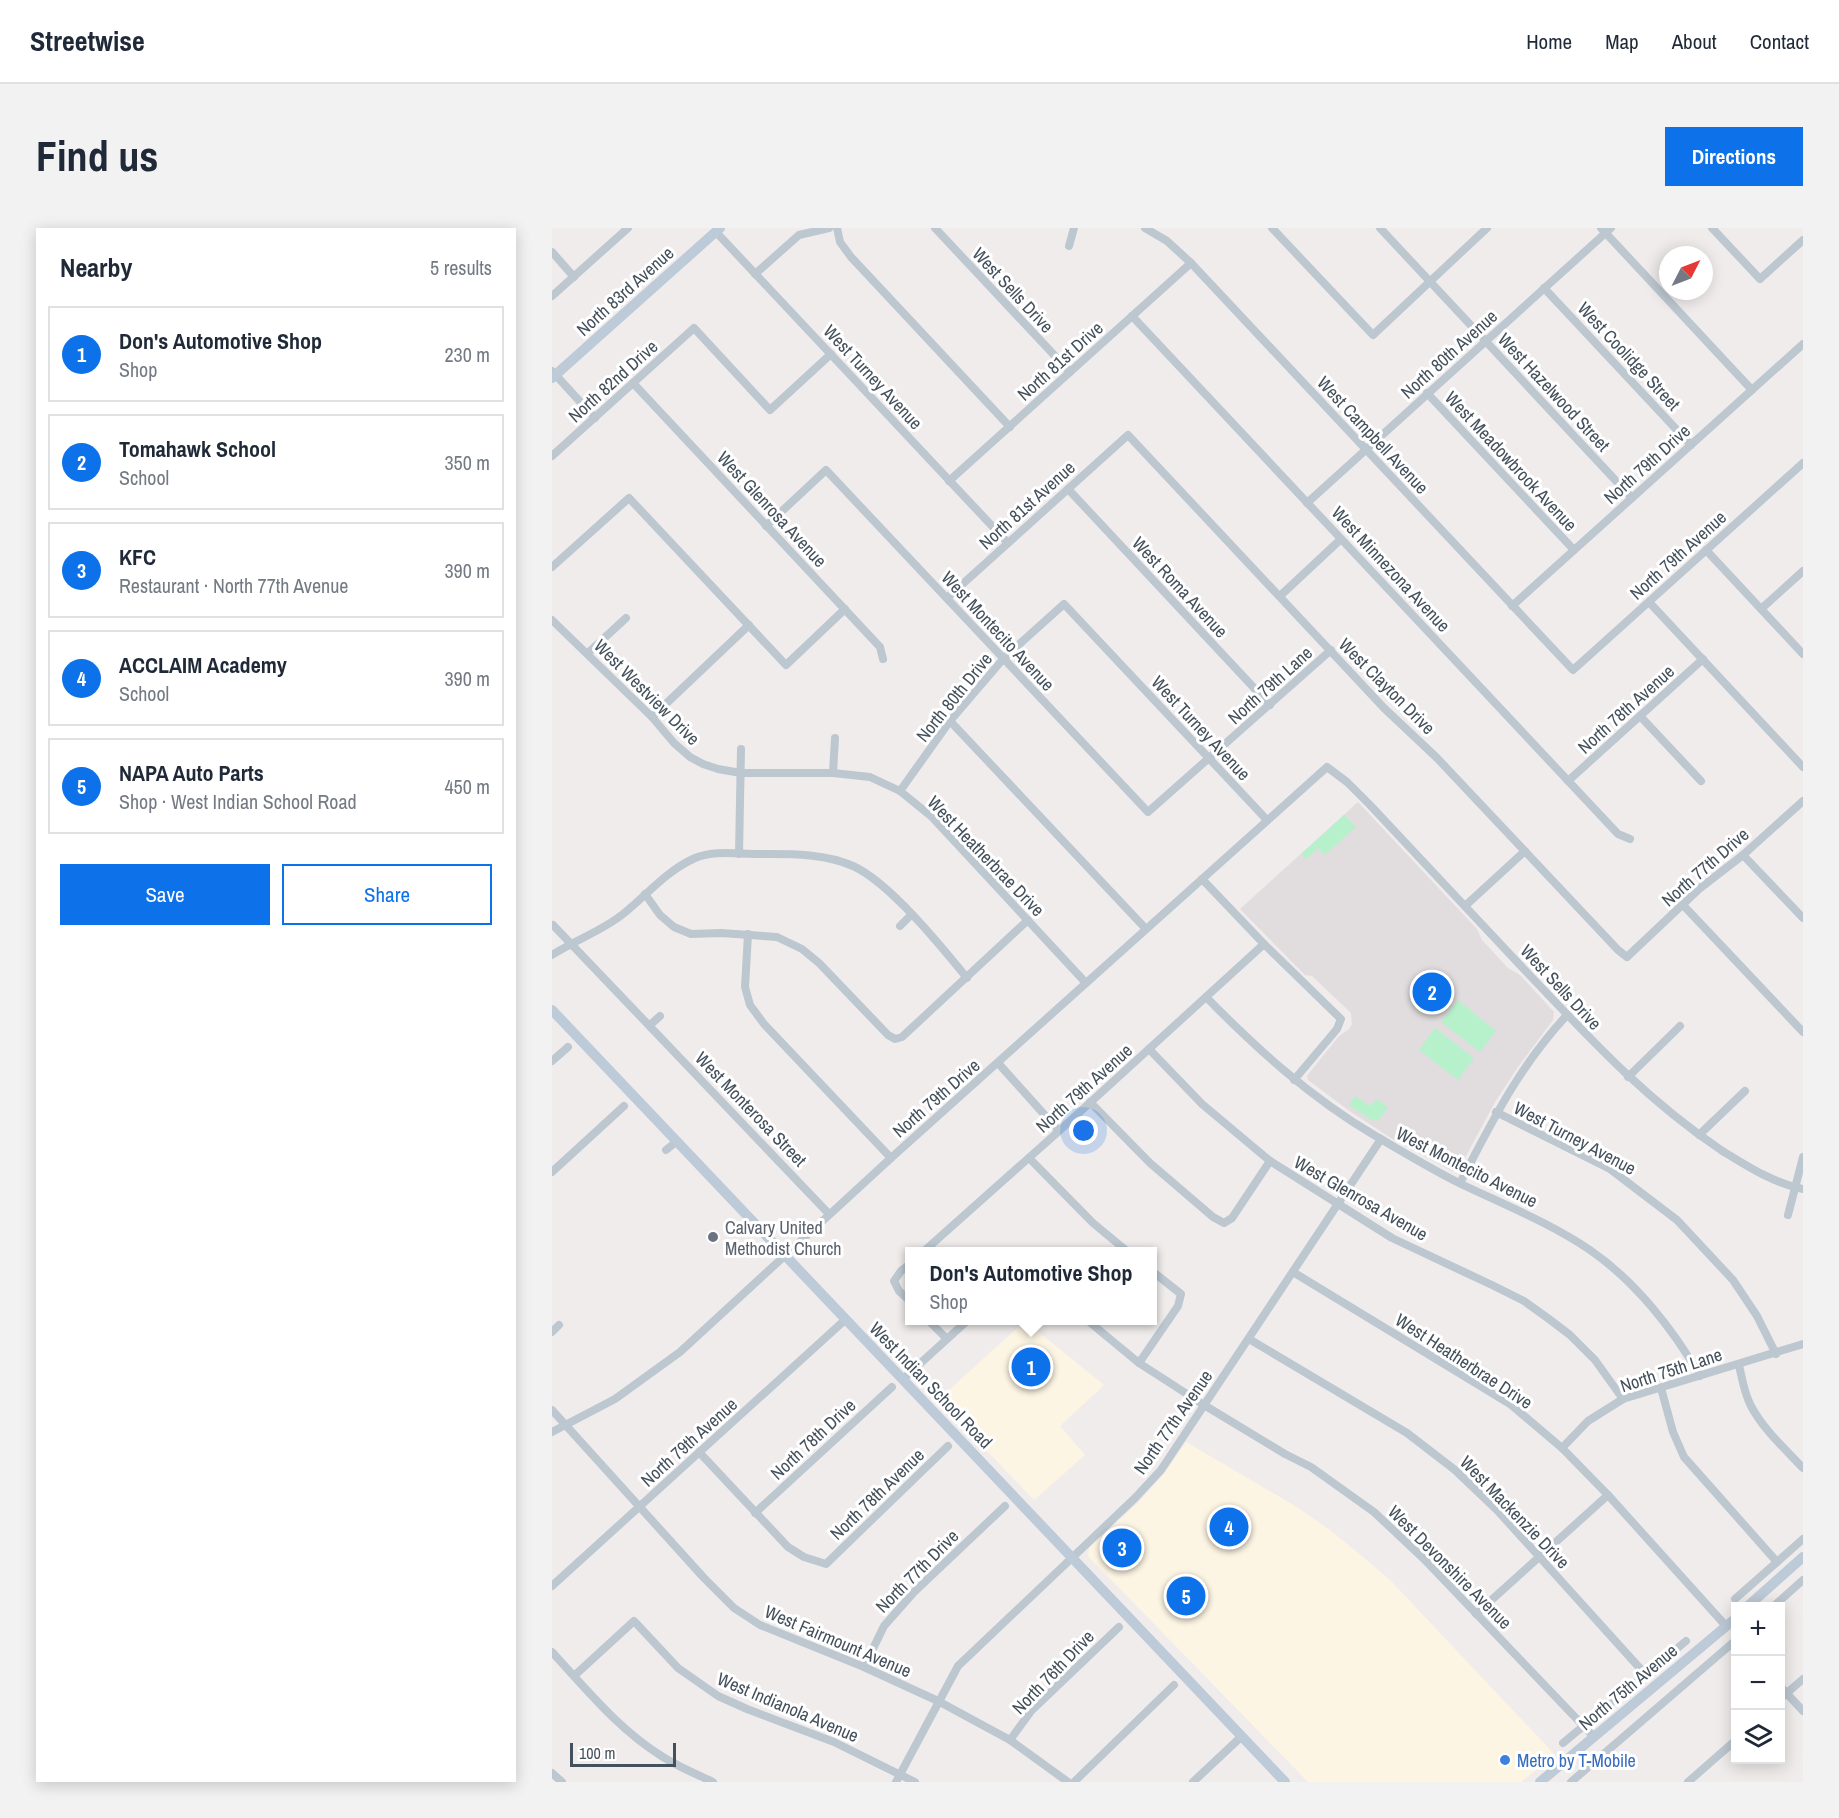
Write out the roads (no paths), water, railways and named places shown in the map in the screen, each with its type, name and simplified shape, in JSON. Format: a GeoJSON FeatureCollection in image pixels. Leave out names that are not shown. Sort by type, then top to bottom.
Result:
{"type":"FeatureCollection","features":[{"type":"Feature","properties":{"kind":"main road","name":"North 83rd Avenue"},"geometry":{"type":"LineString","coordinates":[[553,375],[718,230]]}},
{"type":"Feature","properties":{"kind":"main road","name":"West Indian School Road"},"geometry":{"type":"LineString","coordinates":[[552,1010],[1285,1782]]}},
{"type":"Feature","properties":{"kind":"main road"},"geometry":{"type":"LineString","coordinates":[[1752,1602],[1803,1557]]}},
{"type":"Feature","properties":{"kind":"main road","name":"North 75th Avenue"},"geometry":{"type":"LineString","coordinates":[[1540,1782],[1731,1622]]}},
{"type":"Feature","properties":{"kind":"street"},"geometry":{"type":"LineString","coordinates":[[552,296],[628,228]]}},
{"type":"Feature","properties":{"kind":"street"},"geometry":{"type":"LineString","coordinates":[[755,274],[800,235],[829,228]]}},
{"type":"Feature","properties":{"kind":"street"},"geometry":{"type":"LineString","coordinates":[[837,228],[840,242],[851,257],[1010,426]]}},
{"type":"Feature","properties":{"kind":"street","name":"West Sells Drive"},"geometry":{"type":"LineString","coordinates":[[934,228],[1070,372]]}},
{"type":"Feature","properties":{"kind":"street"},"geometry":{"type":"LineString","coordinates":[[1069,246],[1074,228]]}},
{"type":"Feature","properties":{"kind":"street","name":"West Campbell Avenue"},"geometry":{"type":"LineString","coordinates":[[1145,228],[1167,241],[1191,263],[1573,670]]}},
{"type":"Feature","properties":{"kind":"street"},"geometry":{"type":"LineString","coordinates":[[1272,228],[1373,335],[1487,228]]}},
{"type":"Feature","properties":{"kind":"street","name":"West Hazelwood Street"},"geometry":{"type":"LineString","coordinates":[[1380,228],[1632,498]]}},
{"type":"Feature","properties":{"kind":"street"},"geometry":{"type":"LineString","coordinates":[[1712,228],[1760,279],[1803,240]]}},
{"type":"Feature","properties":{"kind":"street","name":"West Turney Avenue"},"geometry":{"type":"LineString","coordinates":[[718,230],[755,274],[1008,543]]}},
{"type":"Feature","properties":{"kind":"street"},"geometry":{"type":"LineString","coordinates":[[1606,230],[1752,390]]}},
{"type":"Feature","properties":{"kind":"street","name":"North 80th Avenue"},"geometry":{"type":"LineString","coordinates":[[1307,502],[1606,230]]}},
{"type":"Feature","properties":{"kind":"street"},"geometry":{"type":"LineString","coordinates":[[552,252],[574,276]]}},
{"type":"Feature","properties":{"kind":"street","name":"North 81st Drive"},"geometry":{"type":"LineString","coordinates":[[949,481],[1191,263]]}},
{"type":"Feature","properties":{"kind":"street","name":"West Coolidge Street"},"geometry":{"type":"LineString","coordinates":[[1544,288],[1691,444]]}},
{"type":"Feature","properties":{"kind":"street","name":"West Minnezona Avenue"},"geometry":{"type":"LineString","coordinates":[[1132,316],[1618,834],[1630,839]]}},
{"type":"Feature","properties":{"kind":"street","name":"North 82nd Drive"},"geometry":{"type":"LineString","coordinates":[[552,456],[694,328],[770,411],[831,354]]}},
{"type":"Feature","properties":{"kind":"street","name":"North 79th Drive"},"geometry":{"type":"LineString","coordinates":[[1512,606],[1803,344]]}},
{"type":"Feature","properties":{"kind":"street"},"geometry":{"type":"LineString","coordinates":[[553,375],[595,418]]}},
{"type":"Feature","properties":{"kind":"street","name":"West Glenrosa Avenue"},"geometry":{"type":"LineString","coordinates":[[633,383],[880,647],[883,659]]}},
{"type":"Feature","properties":{"kind":"street","name":"West Meadowbrook Avenue"},"geometry":{"type":"LineString","coordinates":[[1427,393],[1574,550]]}},
{"type":"Feature","properties":{"kind":"street","name":"North 81st Avenue"},"geometry":{"type":"LineString","coordinates":[[947,598],[1128,435]]}},
{"type":"Feature","properties":{"kind":"street","name":"West Clayton Drive"},"geometry":{"type":"LineString","coordinates":[[1128,435],[1383,708],[1429,750],[1627,957]]}},
{"type":"Feature","properties":{"kind":"street","name":"North 79th Avenue"},"geometry":{"type":"LineString","coordinates":[[1573,670],[1803,463]]}},
{"type":"Feature","properties":{"kind":"street","name":"West Montecito Avenue"},"geometry":{"type":"LineString","coordinates":[[766,526],[826,470],[1148,812]]}},
{"type":"Feature","properties":{"kind":"street","name":"West Roma Avenue"},"geometry":{"type":"LineString","coordinates":[[1068,489],[1270,705]]}},
{"type":"Feature","properties":{"kind":"street"},"geometry":{"type":"LineString","coordinates":[[552,567],[629,498],[786,665],[845,609]]}},
{"type":"Feature","properties":{"kind":"street"},"geometry":{"type":"LineString","coordinates":[[1280,596],[1341,539]]}},
{"type":"Feature","properties":{"kind":"street"},"geometry":{"type":"LineString","coordinates":[[1706,550],[1803,654]]}},
{"type":"Feature","properties":{"kind":"street"},"geometry":{"type":"LineString","coordinates":[[1761,609],[1803,571]]}},
{"type":"Feature","properties":{"kind":"street"},"geometry":{"type":"LineString","coordinates":[[1649,602],[1803,767]]}},
{"type":"Feature","properties":{"kind":"street","name":"West Turney Avenue"},"geometry":{"type":"LineString","coordinates":[[1064,604],[1267,820]]}},
{"type":"Feature","properties":{"kind":"street","name":"North 80th Drive"},"geometry":{"type":"LineString","coordinates":[[900,791],[950,721],[1004,658],[1064,604]]}},
{"type":"Feature","properties":{"kind":"street"},"geometry":{"type":"LineString","coordinates":[[588,653],[626,618]]}},
{"type":"Feature","properties":{"kind":"street","name":"West Westview Drive"},"geometry":{"type":"LineString","coordinates":[[552,620],[588,653],[690,757],[718,769],[741,772]]}},
{"type":"Feature","properties":{"kind":"street"},"geometry":{"type":"LineString","coordinates":[[652,717],[749,625]]}},
{"type":"Feature","properties":{"kind":"street","name":"North 79th Lane"},"geometry":{"type":"LineString","coordinates":[[1148,812],[1331,650]]}},
{"type":"Feature","properties":{"kind":"street","name":"North 78th Avenue"},"geometry":{"type":"LineString","coordinates":[[1568,781],[1703,659]]}},
{"type":"Feature","properties":{"kind":"street"},"geometry":{"type":"LineString","coordinates":[[1640,716],[1701,781]]}},
{"type":"Feature","properties":{"kind":"street"},"geometry":{"type":"LineString","coordinates":[[950,721],[1146,929]]}},
{"type":"Feature","properties":{"kind":"street"},"geometry":{"type":"LineString","coordinates":[[833,772],[835,738]]}},
{"type":"Feature","properties":{"kind":"street"},"geometry":{"type":"LineString","coordinates":[[739,854],[741,749]]}},
{"type":"Feature","properties":{"kind":"street","name":"West Sells Drive"},"geometry":{"type":"LineString","coordinates":[[1327,767],[1347,782],[1370,805],[1628,1077],[1699,1135],[1764,1175],[1799,1188]]}},
{"type":"Feature","properties":{"kind":"street","name":"North 79th Drive"},"geometry":{"type":"LineString","coordinates":[[552,1432],[615,1399],[680,1352],[829,1214],[1327,767]]}},
{"type":"Feature","properties":{"kind":"street","name":"West Heatherbrae Drive"},"geometry":{"type":"LineString","coordinates":[[741,772],[833,772],[870,777],[900,791],[932,817],[1086,983]]}},
{"type":"Feature","properties":{"kind":"street","name":"North 77th Drive"},"geometry":{"type":"LineString","coordinates":[[1627,957],[1699,890],[1743,855],[1803,801]]}},
{"type":"Feature","properties":{"kind":"street"},"geometry":{"type":"LineString","coordinates":[[1465,906],[1525,851]]}},
{"type":"Feature","properties":{"kind":"street"},"geometry":{"type":"LineString","coordinates":[[552,955],[570,943],[606,926],[677,867],[698,857],[725,853],[798,854],[853,866],[872,878],[911,915],[967,978]]}},
{"type":"Feature","properties":{"kind":"street"},"geometry":{"type":"LineString","coordinates":[[1743,855],[1800,908],[1803,918]]}},
{"type":"Feature","properties":{"kind":"street"},"geometry":{"type":"LineString","coordinates":[[1202,879],[1341,1019],[1337,1029],[1294,1080]]}},
{"type":"Feature","properties":{"kind":"street"},"geometry":{"type":"LineString","coordinates":[[645,894],[660,915],[674,927],[691,934],[748,934],[777,937],[802,949],[819,963],[888,1035],[895,1039],[902,1036],[967,978],[1028,920]]}},
{"type":"Feature","properties":{"kind":"street"},"geometry":{"type":"LineString","coordinates":[[1683,905],[1803,1032]]}},
{"type":"Feature","properties":{"kind":"street"},"geometry":{"type":"LineString","coordinates":[[900,926],[911,915]]}},
{"type":"Feature","properties":{"kind":"street","name":"West Monterosa Street"},"geometry":{"type":"LineString","coordinates":[[553,925],[829,1214]]}},
{"type":"Feature","properties":{"kind":"street"},"geometry":{"type":"LineString","coordinates":[[748,934],[745,987],[750,1005],[764,1024],[891,1158]]}},
{"type":"Feature","properties":{"kind":"street","name":"North 79th Avenue"},"geometry":{"type":"LineString","coordinates":[[928,1247],[1264,944]]}},
{"type":"Feature","properties":{"kind":"street","name":"West Montecito Avenue"},"geometry":{"type":"LineString","coordinates":[[1206,997],[1246,1038],[1294,1080],[1332,1109],[1460,1183],[1545,1224],[1591,1251],[1649,1305],[1673,1334],[1700,1377]]}},
{"type":"Feature","properties":{"kind":"street"},"geometry":{"type":"LineString","coordinates":[[1460,1183],[1496,1112],[1518,1076],[1551,1032],[1568,1015]]}},
{"type":"Feature","properties":{"kind":"street"},"geometry":{"type":"LineString","coordinates":[[650,1025],[660,1016]]}},
{"type":"Feature","properties":{"kind":"street"},"geometry":{"type":"LineString","coordinates":[[1628,1077],[1680,1026]]}},
{"type":"Feature","properties":{"kind":"street"},"geometry":{"type":"LineString","coordinates":[[552,1061],[568,1047]]}},
{"type":"Feature","properties":{"kind":"street","name":"West Glenrosa Avenue"},"geometry":{"type":"LineString","coordinates":[[1149,1049],[1202,1104],[1270,1161],[1392,1238],[1524,1301],[1570,1335],[1595,1360],[1623,1400]]}},
{"type":"Feature","properties":{"kind":"street"},"geometry":{"type":"LineString","coordinates":[[998,1064],[1059,1131]]}},
{"type":"Feature","properties":{"kind":"street"},"geometry":{"type":"LineString","coordinates":[[1699,1135],[1745,1091]]}},
{"type":"Feature","properties":{"kind":"street"},"geometry":{"type":"LineString","coordinates":[[1090,1102],[1150,1163],[1224,1224],[1232,1218],[1270,1161]]}},
{"type":"Feature","properties":{"kind":"street"},"geometry":{"type":"LineString","coordinates":[[552,1172],[624,1106]]}},
{"type":"Feature","properties":{"kind":"street","name":"West Turney Avenue"},"geometry":{"type":"LineString","coordinates":[[1496,1112],[1610,1169],[1677,1220],[1733,1280],[1757,1316],[1776,1354]]}},
{"type":"Feature","properties":{"kind":"street","name":"North 77th Avenue"},"geometry":{"type":"LineString","coordinates":[[896,1782],[958,1666],[1135,1498],[1161,1470],[1381,1139]]}},
{"type":"Feature","properties":{"kind":"street"},"geometry":{"type":"LineString","coordinates":[[666,1150],[677,1141]]}},
{"type":"Feature","properties":{"kind":"street"},"geometry":{"type":"LineString","coordinates":[[1788,1215],[1799,1188],[1803,1157]]}},
{"type":"Feature","properties":{"kind":"street"},"geometry":{"type":"LineString","coordinates":[[1029,1158],[1094,1223],[1123,1247]]}},
{"type":"Feature","properties":{"kind":"street"},"geometry":{"type":"LineString","coordinates":[[905,1268],[894,1281],[905,1297]]}},
{"type":"Feature","properties":{"kind":"street","name":"West Heatherbrae Drive"},"geometry":{"type":"LineString","coordinates":[[1293,1272],[1510,1404],[1562,1448],[1608,1495],[1726,1626]]}},
{"type":"Feature","properties":{"kind":"street"},"geometry":{"type":"LineString","coordinates":[[1139,1363],[1178,1306],[1180,1294],[1157,1275]]}},
{"type":"Feature","properties":{"kind":"street","name":"North 79th Avenue"},"geometry":{"type":"LineString","coordinates":[[552,1586],[846,1319]]}},
{"type":"Feature","properties":{"kind":"street"},"geometry":{"type":"LineString","coordinates":[[552,1332],[559,1325]]}},
{"type":"Feature","properties":{"kind":"street"},"geometry":{"type":"LineString","coordinates":[[933,1325],[947,1340]]}},
{"type":"Feature","properties":{"kind":"street"},"geometry":{"type":"LineString","coordinates":[[903,1379],[963,1325]]}},
{"type":"Feature","properties":{"kind":"street","name":"West Devonshire Avenue"},"geometry":{"type":"LineString","coordinates":[[1094,1325],[1139,1363],[1285,1454],[1311,1467],[1374,1512],[1424,1559],[1594,1737]]}},
{"type":"Feature","properties":{"kind":"street","name":"West Mackenzie Drive"},"geometry":{"type":"LineString","coordinates":[[1249,1339],[1407,1433],[1455,1470],[1540,1556],[1646,1675]]}},
{"type":"Feature","properties":{"kind":"street","name":"North 75th Lane"},"geometry":{"type":"LineString","coordinates":[[1562,1448],[1588,1421],[1623,1400],[1803,1344]]}},
{"type":"Feature","properties":{"kind":"street"},"geometry":{"type":"LineString","coordinates":[[1739,1365],[1750,1406],[1803,1468]]}},
{"type":"Feature","properties":{"kind":"street","name":"North 78th Drive"},"geometry":{"type":"LineString","coordinates":[[755,1513],[892,1386]]}},
{"type":"Feature","properties":{"kind":"street"},"geometry":{"type":"LineString","coordinates":[[1661,1388],[1673,1432],[1684,1457],[1777,1562]]}},
{"type":"Feature","properties":{"kind":"street","name":"West Fairmount Avenue"},"geometry":{"type":"LineString","coordinates":[[552,1410],[734,1608],[770,1629],[864,1667],[938,1701],[1010,1740],[1068,1782]]}},
{"type":"Feature","properties":{"kind":"street","name":"North 78th Avenue"},"geometry":{"type":"LineString","coordinates":[[755,1513],[788,1547],[804,1557],[826,1564],[948,1446]]}},
{"type":"Feature","properties":{"kind":"street"},"geometry":{"type":"LineString","coordinates":[[699,1452],[755,1513]]}},
{"type":"Feature","properties":{"kind":"street"},"geometry":{"type":"LineString","coordinates":[[1476,1614],[1608,1495]]}},
{"type":"Feature","properties":{"kind":"street","name":"North 77th Drive"},"geometry":{"type":"LineString","coordinates":[[864,1667],[884,1626],[914,1592],[1005,1506]]}},
{"type":"Feature","properties":{"kind":"street"},"geometry":{"type":"LineString","coordinates":[[1735,1599],[1803,1539]]}},
{"type":"Feature","properties":{"kind":"street"},"geometry":{"type":"LineString","coordinates":[[1778,1602],[1803,1580]]}},
{"type":"Feature","properties":{"kind":"street","name":"West Indianola Avenue"},"geometry":{"type":"LineString","coordinates":[[574,1676],[634,1620],[678,1668],[718,1696],[834,1742],[915,1782]]}},
{"type":"Feature","properties":{"kind":"street","name":"North 76th Drive"},"geometry":{"type":"LineString","coordinates":[[1010,1740],[1032,1710],[1119,1627]]}},
{"type":"Feature","properties":{"kind":"street","name":"North 75th Avenue"},"geometry":{"type":"LineString","coordinates":[[1563,1743],[1686,1641]]}},
{"type":"Feature","properties":{"kind":"street","name":"North 75th Avenue"},"geometry":{"type":"LineString","coordinates":[[1571,1782],[1731,1645]]}},
{"type":"Feature","properties":{"kind":"street"},"geometry":{"type":"LineString","coordinates":[[552,1652],[606,1712],[639,1740],[679,1766],[713,1782]]}},
{"type":"Feature","properties":{"kind":"street"},"geometry":{"type":"LineString","coordinates":[[1785,1695],[1803,1679]]}},
{"type":"Feature","properties":{"kind":"street"},"geometry":{"type":"LineString","coordinates":[[1074,1782],[1174,1685]]}},
{"type":"Feature","properties":{"kind":"street"},"geometry":{"type":"LineString","coordinates":[[1785,1697],[1803,1711]]}},
{"type":"Feature","properties":{"kind":"street"},"geometry":{"type":"LineString","coordinates":[[1193,1782],[1242,1736]]}},
{"type":"Feature","properties":{"kind":"street"},"geometry":{"type":"LineString","coordinates":[[1688,1782],[1731,1744]]}},
{"type":"Feature","properties":{"kind":"street"},"geometry":{"type":"LineString","coordinates":[[552,1773],[562,1782]]}},
{"type":"Feature","properties":{"kind":"place","name":"Tomahawk School"},"geometry":{"type":"Point","coordinates":[1432,992]}},
{"type":"Feature","properties":{"kind":"place","name":"Calvary United Methodist Church"},"geometry":{"type":"Point","coordinates":[713,1237]}},
{"type":"Feature","properties":{"kind":"place","name":"Don's Automotive Shop"},"geometry":{"type":"Point","coordinates":[1031,1367]}},
{"type":"Feature","properties":{"kind":"place","name":"ACCLAIM Academy"},"geometry":{"type":"Point","coordinates":[1229,1527]}},
{"type":"Feature","properties":{"kind":"place","name":"KFC"},"geometry":{"type":"Point","coordinates":[1122,1548]}},
{"type":"Feature","properties":{"kind":"place","name":"NAPA Auto Parts"},"geometry":{"type":"Point","coordinates":[1186,1596]}},
{"type":"Feature","properties":{"kind":"place","name":"Metro by T-Mobile"},"geometry":{"type":"Point","coordinates":[1505,1760]}}]}
